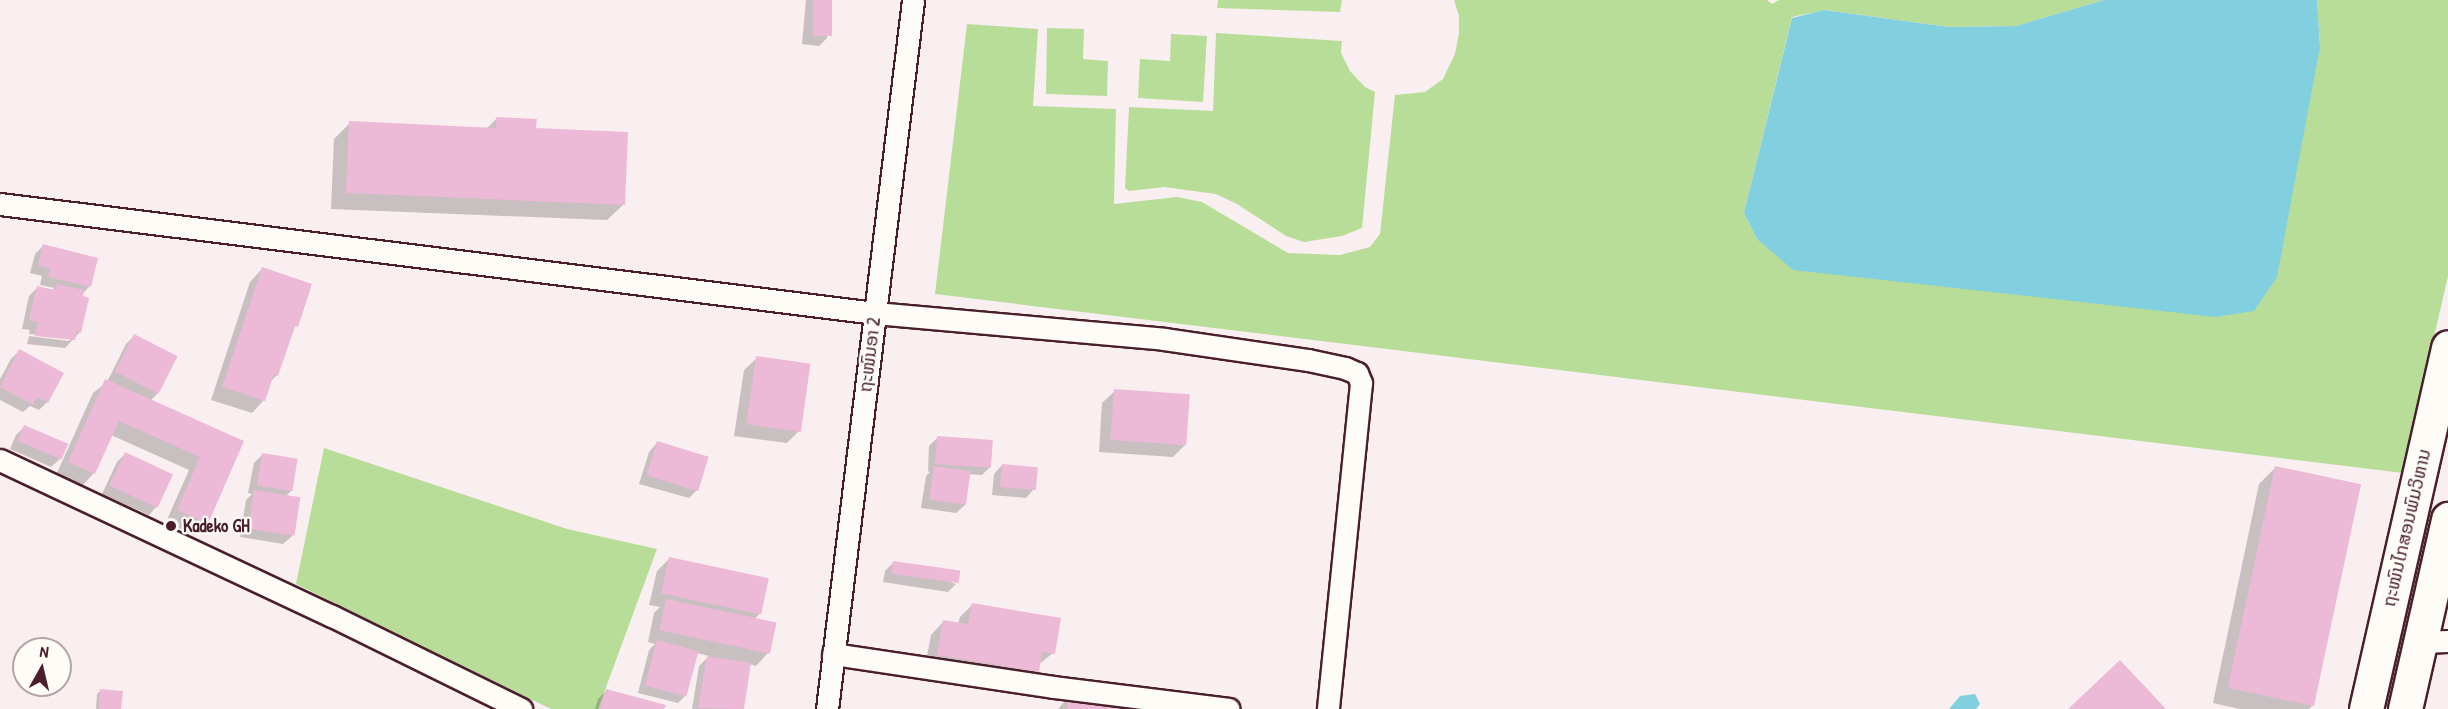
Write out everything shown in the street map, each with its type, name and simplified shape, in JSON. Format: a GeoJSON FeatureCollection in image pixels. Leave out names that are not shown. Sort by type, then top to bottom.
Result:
{"type":"FeatureCollection","features":[{"type":"Feature","properties":{"kind":"highway","name":"ຖະໜົນໄກສອນພົມວິຫານ"},"geometry":{"type":"LineString","coordinates":[[2366,709],[2448,347]]}},
{"type":"Feature","properties":{"kind":"highway"},"geometry":{"type":"LineString","coordinates":[[2405,709],[2434,641],[2448,519]]}},
{"type":"Feature","properties":{"kind":"street","name":"ຖະໜົນອາ 2"},"geometry":{"type":"LineString","coordinates":[[827,709],[913,0]]}},
{"type":"Feature","properties":{"kind":"street"},"geometry":{"type":"LineString","coordinates":[[0,204],[875,313],[1164,339],[1308,360],[1357,373],[1361,383],[1328,709]]}},
{"type":"Feature","properties":{"kind":"street"},"geometry":{"type":"LineString","coordinates":[[0,460],[310,605],[521,709]]}},
{"type":"Feature","properties":{"kind":"street"},"geometry":{"type":"LineString","coordinates":[[833,654],[1053,687],[1230,709]]}},
{"type":"Feature","properties":{"kind":"green space"},"geometry":{"type":"Polygon","coordinates":[[[1218,0],[1342,0],[1340,12],[1217,8],[1218,0]]]}},
{"type":"Feature","properties":{"kind":"green space"},"geometry":{"type":"Polygon","coordinates":[[[1454,0],[1767,0],[1772,4],[1779,0],[2104,0],[2016,26],[1949,27],[1825,10],[1792,17],[1744,213],[1757,239],[2320,47],[2317,0],[2448,0],[2448,276],[2403,473],[935,294],[967,24],[1038,29],[1033,106],[1116,109],[1114,204],[1177,197],[1202,202],[1288,253],[1340,255],[1370,247],[1380,234],[1395,95],[1425,92],[1443,79],[1455,54],[1459,33],[1459,16],[1454,0]]]}},
{"type":"Feature","properties":{"kind":"green space"},"geometry":{"type":"Polygon","coordinates":[[[1047,28],[1084,29],[1083,59],[1108,61],[1107,96],[1046,94],[1047,28]]]}},
{"type":"Feature","properties":{"kind":"green space"},"geometry":{"type":"Polygon","coordinates":[[[1216,33],[1342,41],[1341,53],[1350,71],[1365,87],[1375,92],[1362,228],[1342,236],[1304,242],[1286,236],[1237,204],[1216,194],[1164,187],[1129,191],[1125,188],[1129,107],[1213,111],[1216,33]]]}},
{"type":"Feature","properties":{"kind":"green space"},"geometry":{"type":"Polygon","coordinates":[[[1171,34],[1207,36],[1203,102],[1138,98],[1140,59],[1170,61],[1171,34]]]}},
{"type":"Feature","properties":{"kind":"green space"},"geometry":{"type":"Polygon","coordinates":[[[324,448],[567,529],[657,549],[598,709],[551,709],[296,584],[324,448]]]}},
{"type":"Feature","properties":{"kind":"water"},"geometry":{"type":"Polygon","coordinates":[[[2104,0],[2317,0],[2320,47],[2277,277],[2254,311],[2215,317],[1793,270],[1757,239],[1744,213],[1792,18],[1824,10],[1949,27],[2016,26],[2104,0]]]}},
{"type":"Feature","properties":{"kind":"water"},"geometry":{"type":"Polygon","coordinates":[[[1975,694],[1980,704],[1976,709],[1949,709],[1960,696],[1975,694]]]}},
{"type":"Feature","properties":{"kind":"building"},"geometry":{"type":"Polygon","coordinates":[[[813,0],[832,0],[832,36],[813,36],[813,0]]]}},
{"type":"Feature","properties":{"kind":"building"},"geometry":{"type":"Polygon","coordinates":[[[496,117],[537,119],[536,128],[628,132],[625,205],[346,193],[349,121],[496,128],[496,117]]]}},
{"type":"Feature","properties":{"kind":"building"},"geometry":{"type":"Polygon","coordinates":[[[43,244],[98,258],[91,287],[48,277],[50,268],[38,265],[43,244]]]}},
{"type":"Feature","properties":{"kind":"building"},"geometry":{"type":"Polygon","coordinates":[[[262,267],[312,284],[298,327],[295,326],[278,376],[274,374],[265,401],[222,387],[262,267]]]}},
{"type":"Feature","properties":{"kind":"building"},"geometry":{"type":"Polygon","coordinates":[[[56,284],[84,290],[83,296],[89,298],[81,333],[77,331],[75,340],[35,336],[38,322],[29,320],[37,286],[55,290],[56,284]]]}},
{"type":"Feature","properties":{"kind":"building"},"geometry":{"type":"Polygon","coordinates":[[[134,334],[178,356],[159,394],[115,371],[134,334]]]}},
{"type":"Feature","properties":{"kind":"building"},"geometry":{"type":"Polygon","coordinates":[[[19,349],[64,373],[48,403],[37,397],[33,405],[0,387],[19,349]]]}},
{"type":"Feature","properties":{"kind":"building"},"geometry":{"type":"Polygon","coordinates":[[[756,356],[810,364],[801,432],[746,424],[756,356]]]}},
{"type":"Feature","properties":{"kind":"building"},"geometry":{"type":"Polygon","coordinates":[[[105,379],[244,441],[208,524],[177,510],[200,457],[119,421],[95,474],[68,462],[105,379]]]}},
{"type":"Feature","properties":{"kind":"building"},"geometry":{"type":"Polygon","coordinates":[[[1114,389],[1190,394],[1186,445],[1110,440],[1114,389]]]}},
{"type":"Feature","properties":{"kind":"building"},"geometry":{"type":"Polygon","coordinates":[[[24,425],[68,444],[62,459],[17,441],[24,425]]]}},
{"type":"Feature","properties":{"kind":"building"},"geometry":{"type":"Polygon","coordinates":[[[937,436],[993,440],[991,468],[935,464],[937,436]]]}},
{"type":"Feature","properties":{"kind":"building"},"geometry":{"type":"Polygon","coordinates":[[[657,441],[709,457],[698,491],[646,475],[657,441]]]}},
{"type":"Feature","properties":{"kind":"building"},"geometry":{"type":"Polygon","coordinates":[[[125,452],[173,474],[157,508],[109,486],[125,452]]]}},
{"type":"Feature","properties":{"kind":"building"},"geometry":{"type":"Polygon","coordinates":[[[262,453],[298,459],[292,491],[257,486],[262,453]]]}},
{"type":"Feature","properties":{"kind":"building"},"geometry":{"type":"Polygon","coordinates":[[[1002,464],[1038,467],[1036,490],[1000,487],[1002,464]]]}},
{"type":"Feature","properties":{"kind":"building"},"geometry":{"type":"Polygon","coordinates":[[[934,466],[971,471],[966,505],[929,500],[934,466]]]}},
{"type":"Feature","properties":{"kind":"building"},"geometry":{"type":"Polygon","coordinates":[[[2275,466],[2361,484],[2314,706],[2228,688],[2275,466]]]}},
{"type":"Feature","properties":{"kind":"building"},"geometry":{"type":"Polygon","coordinates":[[[254,490],[300,497],[294,536],[248,529],[254,490]]]}},
{"type":"Feature","properties":{"kind":"building"},"geometry":{"type":"Polygon","coordinates":[[[669,557],[769,578],[761,614],[661,593],[669,557]]]}},
{"type":"Feature","properties":{"kind":"building"},"geometry":{"type":"Polygon","coordinates":[[[893,561],[960,570],[959,583],[891,574],[893,561]]]}},
{"type":"Feature","properties":{"kind":"building"},"geometry":{"type":"Polygon","coordinates":[[[666,599],[777,622],[770,654],[659,630],[666,599]]]}},
{"type":"Feature","properties":{"kind":"building"},"geometry":{"type":"Polygon","coordinates":[[[972,603],[1061,618],[1055,654],[1042,652],[1039,672],[937,655],[943,620],[968,624],[972,603]]]}},
{"type":"Feature","properties":{"kind":"building"},"geometry":{"type":"Polygon","coordinates":[[[657,640],[699,651],[686,697],[645,685],[657,640]]]}},
{"type":"Feature","properties":{"kind":"building"},"geometry":{"type":"Polygon","coordinates":[[[707,656],[751,663],[744,709],[698,708],[707,656]]]}},
{"type":"Feature","properties":{"kind":"building"},"geometry":{"type":"Polygon","coordinates":[[[2120,660],[2166,709],[2068,709],[2120,660]]]}},
{"type":"Feature","properties":{"kind":"building"},"geometry":{"type":"Polygon","coordinates":[[[100,689],[123,691],[121,709],[99,709],[100,689]]]}},
{"type":"Feature","properties":{"kind":"building"},"geometry":{"type":"Polygon","coordinates":[[[606,689],[666,705],[664,709],[600,709],[606,689]]]}},
{"type":"Feature","properties":{"kind":"building"},"geometry":{"type":"Polygon","coordinates":[[[1070,692],[1151,709],[1067,709],[1070,692]]]}},
{"type":"Feature","properties":{"kind":"place","name":"Kadeko GH"},"geometry":{"type":"Point","coordinates":[171,526]}}]}
